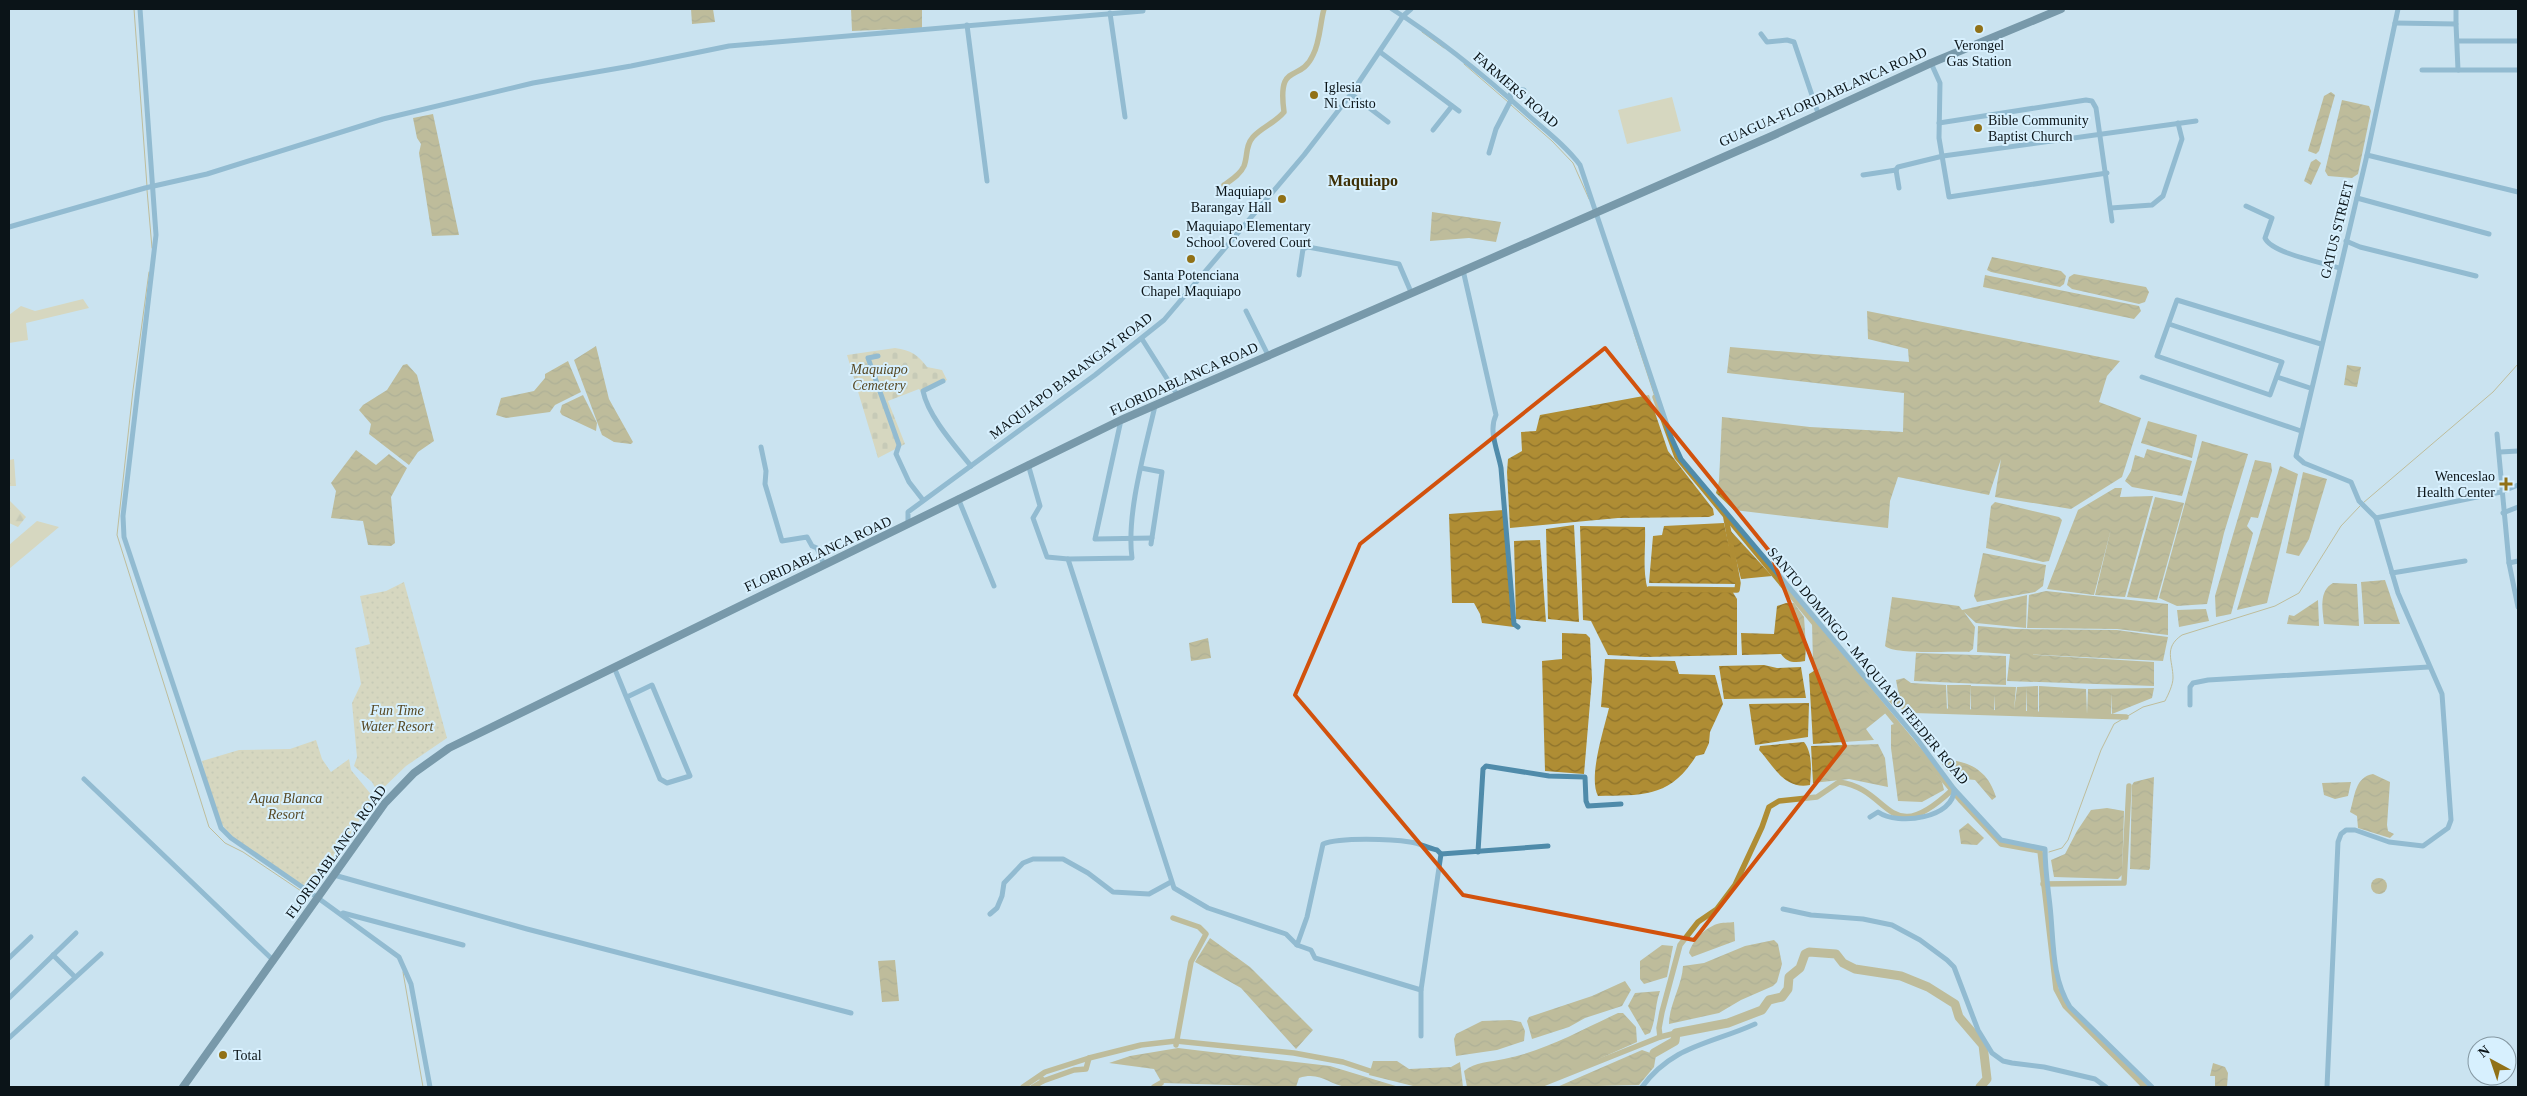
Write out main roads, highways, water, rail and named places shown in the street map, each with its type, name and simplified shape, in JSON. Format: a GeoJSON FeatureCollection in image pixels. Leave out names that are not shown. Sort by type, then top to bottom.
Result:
{"type":"FeatureCollection","features":[{"type":"Feature","properties":{"kind":"main road","name":"GUAGUA-FLORIDABLANCA ROAD"},"geometry":{"type":"LineString","coordinates":[[1597,212],[1774,135],[1818,113],[1932,63],[2061,9]]}},
{"type":"Feature","properties":{"kind":"main road","name":"FLORIDABLANCA ROAD"},"geometry":{"type":"LineString","coordinates":[[186,1086],[385,803],[408,778],[434,757],[476,733],[1121,420],[1597,212]]}},
{"type":"Feature","properties":{"kind":"water"},"geometry":{"type":"Polygon","coordinates":[[[691,9],[713,9],[715,22],[692,24],[691,9]]]}},
{"type":"Feature","properties":{"kind":"water"},"geometry":{"type":"Polygon","coordinates":[[[851,9],[922,9],[922,28],[852,31],[851,9]]]}},
{"type":"Feature","properties":{"kind":"water"},"geometry":{"type":"Polygon","coordinates":[[[2331,92],[2335,95],[2319,151],[2316,154],[2308,151],[2324,96],[2331,92]]]}},
{"type":"Feature","properties":{"kind":"water"},"geometry":{"type":"Polygon","coordinates":[[[2342,100],[2369,106],[2371,111],[2358,174],[2352,178],[2328,176],[2325,171],[2342,100]]]}},
{"type":"Feature","properties":{"kind":"water"},"geometry":{"type":"Polygon","coordinates":[[[433,114],[459,235],[432,236],[419,153],[421,144],[417,138],[413,118],[433,114]]]}},
{"type":"Feature","properties":{"kind":"water"},"geometry":{"type":"Polygon","coordinates":[[[2316,159],[2321,163],[2311,185],[2304,181],[2311,162],[2316,159]]]}},
{"type":"Feature","properties":{"kind":"water"},"geometry":{"type":"Polygon","coordinates":[[[1432,212],[1501,222],[1496,242],[1469,238],[1430,241],[1432,212]]]}},
{"type":"Feature","properties":{"kind":"water"},"geometry":{"type":"Polygon","coordinates":[[[1992,257],[2061,271],[2066,276],[2064,284],[2060,287],[1991,272],[1987,270],[1992,257]]]}},
{"type":"Feature","properties":{"kind":"water"},"geometry":{"type":"Polygon","coordinates":[[[2074,274],[2146,287],[2149,292],[2145,302],[2139,304],[2072,289],[2067,285],[2069,277],[2074,274]]]}},
{"type":"Feature","properties":{"kind":"water"},"geometry":{"type":"Polygon","coordinates":[[[1985,275],[2139,306],[2141,311],[2134,319],[1983,287],[1985,275]]]}},
{"type":"Feature","properties":{"kind":"water"},"geometry":{"type":"Polygon","coordinates":[[[1867,311],[2120,361],[2107,376],[2099,402],[2141,418],[2122,477],[2071,509],[1995,497],[2001,459],[1989,495],[1898,477],[1890,501],[1888,528],[1734,510],[1716,493],[1719,481],[1722,417],[1810,427],[1903,432],[1904,393],[1727,373],[1730,347],[1909,362],[1908,349],[1868,339],[1867,311]]]}},
{"type":"Feature","properties":{"kind":"water"},"geometry":{"type":"Polygon","coordinates":[[[596,346],[609,399],[633,442],[631,444],[614,442],[602,435],[574,360],[596,346]]]}},
{"type":"Feature","properties":{"kind":"water"},"geometry":{"type":"Polygon","coordinates":[[[568,361],[581,392],[555,405],[550,412],[506,418],[496,415],[501,398],[534,391],[545,378],[545,374],[568,361]]]}},
{"type":"Feature","properties":{"kind":"water"},"geometry":{"type":"Polygon","coordinates":[[[407,364],[417,375],[434,441],[418,452],[409,465],[369,434],[371,424],[359,410],[363,405],[387,390],[403,365],[407,364]]]}},
{"type":"Feature","properties":{"kind":"water"},"geometry":{"type":"Polygon","coordinates":[[[2347,365],[2361,367],[2357,387],[2344,385],[2347,365]]]}},
{"type":"Feature","properties":{"kind":"water"},"geometry":{"type":"Polygon","coordinates":[[[583,395],[597,423],[596,431],[562,415],[560,412],[562,405],[583,395]]]}},
{"type":"Feature","properties":{"kind":"water"},"geometry":{"type":"Polygon","coordinates":[[[1649,395],[1668,451],[1713,509],[1714,515],[1709,517],[1618,518],[1510,528],[1508,459],[1522,451],[1521,432],[1536,431],[1540,415],[1649,395]]]}},
{"type":"Feature","properties":{"kind":"water"},"geometry":{"type":"Polygon","coordinates":[[[2148,421],[2197,435],[2192,458],[2141,443],[2148,421]]]}},
{"type":"Feature","properties":{"kind":"water"},"geometry":{"type":"Polygon","coordinates":[[[2202,441],[2248,454],[2224,533],[2207,604],[2177,606],[2159,598],[2202,441]]]}},
{"type":"Feature","properties":{"kind":"water"},"geometry":{"type":"Polygon","coordinates":[[[2147,449],[2192,461],[2182,496],[2132,487],[2125,481],[2131,471],[2135,455],[2144,458],[2147,449]]]}},
{"type":"Feature","properties":{"kind":"water"},"geometry":{"type":"Polygon","coordinates":[[[356,450],[376,465],[389,454],[407,468],[391,497],[395,543],[391,546],[368,545],[363,521],[331,518],[336,491],[331,483],[356,450]]]}},
{"type":"Feature","properties":{"kind":"water"},"geometry":{"type":"Polygon","coordinates":[[[2255,460],[2271,463],[2272,471],[2258,518],[2251,517],[2247,526],[2253,533],[2231,614],[2216,617],[2215,596],[2255,460]]]}},
{"type":"Feature","properties":{"kind":"water"},"geometry":{"type":"Polygon","coordinates":[[[2280,466],[2298,474],[2267,603],[2237,610],[2280,466]]]}},
{"type":"Feature","properties":{"kind":"water"},"geometry":{"type":"Polygon","coordinates":[[[2303,472],[2327,479],[2309,539],[2299,556],[2286,553],[2303,472]]]}},
{"type":"Feature","properties":{"kind":"water"},"geometry":{"type":"Polygon","coordinates":[[[2115,488],[2122,488],[2120,497],[2153,496],[2125,597],[2095,595],[2111,529],[2094,595],[2047,589],[2078,510],[2115,488]]]}},
{"type":"Feature","properties":{"kind":"water"},"geometry":{"type":"Polygon","coordinates":[[[2155,497],[2184,503],[2157,600],[2127,597],[2155,497]]]}},
{"type":"Feature","properties":{"kind":"water"},"geometry":{"type":"Polygon","coordinates":[[[1995,502],[2059,517],[2062,520],[2049,561],[2043,562],[1986,548],[1991,506],[1995,502]]]}},
{"type":"Feature","properties":{"kind":"water"},"geometry":{"type":"Polygon","coordinates":[[[1504,510],[1514,627],[1482,623],[1474,603],[1452,603],[1449,514],[1504,510]]]}},
{"type":"Feature","properties":{"kind":"water"},"geometry":{"type":"Polygon","coordinates":[[[1724,523],[1737,584],[1649,583],[1653,536],[1662,535],[1664,526],[1724,523]]]}},
{"type":"Feature","properties":{"kind":"water"},"geometry":{"type":"Polygon","coordinates":[[[1574,525],[1579,622],[1548,619],[1546,529],[1574,525]]]}},
{"type":"Feature","properties":{"kind":"water"},"geometry":{"type":"Polygon","coordinates":[[[1580,526],[1645,527],[1645,567],[1648,591],[1732,591],[1737,599],[1737,655],[1645,657],[1608,655],[1591,621],[1583,620],[1580,526]]]}},
{"type":"Feature","properties":{"kind":"water"},"geometry":{"type":"Polygon","coordinates":[[[1728,528],[1772,576],[1741,579],[1728,528]]]}},
{"type":"Feature","properties":{"kind":"water"},"geometry":{"type":"Polygon","coordinates":[[[1540,540],[1546,622],[1516,619],[1514,541],[1540,540]]]}},
{"type":"Feature","properties":{"kind":"water"},"geometry":{"type":"Polygon","coordinates":[[[1983,553],[2046,565],[2043,586],[2035,592],[1977,602],[1974,596],[1983,553]]]}},
{"type":"Feature","properties":{"kind":"water"},"geometry":{"type":"Polygon","coordinates":[[[2385,580],[2400,624],[2364,624],[2361,582],[2385,580]]]}},
{"type":"Feature","properties":{"kind":"water"},"geometry":{"type":"Polygon","coordinates":[[[2333,583],[2357,584],[2359,626],[2324,624],[2323,596],[2328,587],[2333,583]]]}},
{"type":"Feature","properties":{"kind":"water"},"geometry":{"type":"Polygon","coordinates":[[[2046,591],[2168,604],[2168,635],[2117,629],[2027,628],[2029,595],[2046,591]]]}},
{"type":"Feature","properties":{"kind":"water"},"geometry":{"type":"Polygon","coordinates":[[[2027,595],[2026,628],[1976,623],[1964,612],[1975,627],[1973,649],[1969,652],[1912,652],[1891,649],[1885,646],[1892,597],[1959,606],[1962,610],[2027,595]]]}},
{"type":"Feature","properties":{"kind":"water"},"geometry":{"type":"Polygon","coordinates":[[[2318,600],[2319,626],[2287,624],[2289,615],[2294,616],[2318,600]]]}},
{"type":"Feature","properties":{"kind":"water"},"geometry":{"type":"Polygon","coordinates":[[[1794,603],[1804,617],[1805,661],[1791,662],[1781,654],[1742,655],[1741,633],[1774,634],[1777,606],[1794,603]]]}},
{"type":"Feature","properties":{"kind":"water"},"geometry":{"type":"Polygon","coordinates":[[[2206,609],[2209,621],[2179,627],[2177,610],[2206,609]]]}},
{"type":"Feature","properties":{"kind":"water"},"geometry":{"type":"Polygon","coordinates":[[[1812,622],[1887,712],[1866,729],[1874,740],[1813,744],[1809,674],[1817,669],[1813,664],[1812,622]]]}},
{"type":"Feature","properties":{"kind":"water"},"geometry":{"type":"Polygon","coordinates":[[[1978,626],[2014,629],[2117,630],[2168,637],[2163,661],[2021,654],[2154,662],[2154,686],[2007,681],[2010,654],[1977,652],[1978,626]]]}},
{"type":"Feature","properties":{"kind":"water"},"geometry":{"type":"Polygon","coordinates":[[[1562,633],[1586,634],[1590,638],[1592,679],[1584,774],[1545,771],[1542,661],[1562,659],[1562,633]]]}},
{"type":"Feature","properties":{"kind":"water"},"geometry":{"type":"Polygon","coordinates":[[[1208,638],[1211,658],[1191,661],[1189,643],[1208,638]]]}},
{"type":"Feature","properties":{"kind":"water"},"geometry":{"type":"Polygon","coordinates":[[[1916,653],[2006,656],[2006,685],[1914,681],[1916,653]]]}},
{"type":"Feature","properties":{"kind":"water"},"geometry":{"type":"Polygon","coordinates":[[[1605,659],[1675,661],[1679,674],[1715,675],[1723,704],[1710,732],[1709,743],[1704,754],[1696,756],[1676,780],[1665,787],[1642,794],[1598,796],[1595,788],[1596,765],[1609,708],[1601,707],[1605,659]]]}},
{"type":"Feature","properties":{"kind":"water"},"geometry":{"type":"Polygon","coordinates":[[[1764,665],[1777,668],[1801,667],[1806,698],[1724,699],[1719,666],[1764,665]]]}},
{"type":"Feature","properties":{"kind":"water"},"geometry":{"type":"Polygon","coordinates":[[[1904,678],[1911,683],[1946,685],[1947,710],[1896,709],[1886,698],[1899,696],[1896,680],[1904,678]]]}},
{"type":"Feature","properties":{"kind":"water"},"geometry":{"type":"Polygon","coordinates":[[[1947,685],[1971,685],[1970,710],[1948,709],[1947,685]]]}},
{"type":"Feature","properties":{"kind":"water"},"geometry":{"type":"Polygon","coordinates":[[[1971,686],[2016,687],[2014,710],[2017,687],[2038,686],[2038,713],[2027,712],[2027,687],[2026,712],[1995,711],[1995,695],[1994,711],[1971,710],[1971,686]]]}},
{"type":"Feature","properties":{"kind":"water"},"geometry":{"type":"Polygon","coordinates":[[[2039,686],[2086,689],[2087,714],[2063,714],[2062,711],[2062,714],[2039,713],[2039,686]]]}},
{"type":"Feature","properties":{"kind":"water"},"geometry":{"type":"Polygon","coordinates":[[[2154,688],[2152,698],[2112,714],[2111,693],[2111,715],[2087,714],[2088,689],[2154,688]]]}},
{"type":"Feature","properties":{"kind":"water"},"geometry":{"type":"Polygon","coordinates":[[[1809,703],[1808,737],[1755,745],[1749,704],[1809,703]]]}},
{"type":"Feature","properties":{"kind":"water"},"geometry":{"type":"Polygon","coordinates":[[[1897,723],[1942,782],[1944,790],[1922,802],[1898,801],[1891,748],[1891,725],[1897,723]]]}},
{"type":"Feature","properties":{"kind":"water"},"geometry":{"type":"Polygon","coordinates":[[[1804,742],[1810,757],[1810,785],[1801,786],[1786,780],[1759,750],[1760,746],[1804,742]]]}},
{"type":"Feature","properties":{"kind":"water"},"geometry":{"type":"Polygon","coordinates":[[[1878,744],[1885,758],[1888,787],[1849,779],[1813,783],[1811,746],[1878,744]]]}},
{"type":"Feature","properties":{"kind":"water"},"geometry":{"type":"Polygon","coordinates":[[[1943,759],[1969,765],[1983,774],[1996,797],[1992,800],[1975,780],[1965,779],[1957,782],[1940,762],[1943,759]]]}},
{"type":"Feature","properties":{"kind":"water"},"geometry":{"type":"Polygon","coordinates":[[[2373,774],[2390,782],[2387,825],[2388,831],[2394,834],[2390,838],[2358,828],[2357,816],[2350,812],[2359,783],[2367,776],[2373,774]]]}},
{"type":"Feature","properties":{"kind":"water"},"geometry":{"type":"Polygon","coordinates":[[[2154,777],[2150,868],[2149,870],[2130,869],[2132,785],[2134,782],[2154,777]]]}},
{"type":"Feature","properties":{"kind":"water"},"geometry":{"type":"Polygon","coordinates":[[[2351,782],[2348,796],[2335,799],[2324,795],[2322,783],[2351,782]]]}},
{"type":"Feature","properties":{"kind":"water"},"geometry":{"type":"Polygon","coordinates":[[[2107,808],[2124,811],[2122,875],[2118,879],[2054,877],[2051,860],[2065,854],[2091,810],[2107,808]]]}},
{"type":"Feature","properties":{"kind":"water"},"geometry":{"type":"Polygon","coordinates":[[[1968,823],[1984,838],[1977,845],[1961,844],[1959,830],[1968,823]]]}},
{"type":"Feature","properties":{"kind":"water"},"geometry":{"type":"Polygon","coordinates":[[[2379,878],[2387,886],[2379,894],[2371,886],[2379,878]]]}},
{"type":"Feature","properties":{"kind":"water"},"geometry":{"type":"Polygon","coordinates":[[[1734,922],[1735,941],[1692,957],[1689,953],[1691,948],[1704,932],[1717,924],[1734,922]]]}},
{"type":"Feature","properties":{"kind":"water"},"geometry":{"type":"Polygon","coordinates":[[[1210,938],[1250,967],[1313,1030],[1296,1049],[1241,988],[1195,962],[1210,938]]]}},
{"type":"Feature","properties":{"kind":"water"},"geometry":{"type":"Polygon","coordinates":[[[1774,940],[1778,944],[1782,964],[1777,982],[1773,986],[1741,1000],[1719,1013],[1669,1024],[1683,966],[1704,963],[1745,946],[1774,940]]]}},
{"type":"Feature","properties":{"kind":"water"},"geometry":{"type":"Polygon","coordinates":[[[1662,945],[1673,946],[1667,977],[1644,984],[1640,979],[1640,961],[1662,945]]]}},
{"type":"Feature","properties":{"kind":"water"},"geometry":{"type":"Polygon","coordinates":[[[895,960],[899,1001],[882,1002],[878,961],[895,960]]]}},
{"type":"Feature","properties":{"kind":"water"},"geometry":{"type":"Polygon","coordinates":[[[1625,981],[1631,990],[1622,1006],[1532,1039],[1527,1021],[1529,1017],[1592,996],[1625,981]]]}},
{"type":"Feature","properties":{"kind":"water"},"geometry":{"type":"Polygon","coordinates":[[[1660,991],[1652,1028],[1650,1033],[1645,1035],[1628,1006],[1635,993],[1660,991]]]}},
{"type":"Feature","properties":{"kind":"water"},"geometry":{"type":"Polygon","coordinates":[[[1618,1013],[1623,1013],[1636,1027],[1637,1042],[1536,1087],[1467,1087],[1464,1071],[1468,1068],[1534,1051],[1618,1013]]]}},
{"type":"Feature","properties":{"kind":"water"},"geometry":{"type":"Polygon","coordinates":[[[1510,1020],[1521,1022],[1525,1031],[1524,1041],[1497,1050],[1456,1056],[1454,1039],[1456,1034],[1482,1021],[1510,1020]]]}},
{"type":"Feature","properties":{"kind":"water"},"geometry":{"type":"Polygon","coordinates":[[[1178,1048],[1330,1066],[1399,1087],[1347,1087],[1313,1076],[1299,1078],[1296,1087],[1162,1083],[1154,1069],[1109,1063],[1130,1056],[1178,1048]]]}},
{"type":"Feature","properties":{"kind":"water"},"geometry":{"type":"Polygon","coordinates":[[[1642,1050],[1656,1055],[1654,1067],[1639,1085],[1557,1087],[1642,1050]]]}},
{"type":"Feature","properties":{"kind":"water"},"geometry":{"type":"Polygon","coordinates":[[[1373,1061],[1397,1061],[1409,1069],[1451,1067],[1460,1062],[1463,1087],[1417,1087],[1369,1075],[1373,1061]]]}},
{"type":"Feature","properties":{"kind":"water"},"geometry":{"type":"Polygon","coordinates":[[[2213,1063],[2225,1067],[2228,1073],[2227,1087],[2215,1087],[2215,1076],[2210,1076],[2213,1063]]]}},
{"type":"Feature","properties":{"kind":"waterway"},"geometry":{"type":"LineString","coordinates":[[134,9],[147,186]]}},
{"type":"Feature","properties":{"kind":"waterway"},"geometry":{"type":"LineString","coordinates":[[1224,185],[1242,169],[1249,144],[1253,137],[1284,112],[1284,85],[1291,75],[1308,64],[1313,55],[1324,9]]}},
{"type":"Feature","properties":{"kind":"waterway"},"geometry":{"type":"LineString","coordinates":[[1422,32],[1444,48]]}},
{"type":"Feature","properties":{"kind":"waterway"},"geometry":{"type":"LineString","coordinates":[[1464,64],[1508,102]]}},
{"type":"Feature","properties":{"kind":"waterway"},"geometry":{"type":"LineString","coordinates":[[1511,105],[1552,141],[1573,163],[1589,199]]}},
{"type":"Feature","properties":{"kind":"waterway"},"geometry":{"type":"LineString","coordinates":[[147,190],[152,248]]}},
{"type":"Feature","properties":{"kind":"waterway"},"geometry":{"type":"LineString","coordinates":[[149,272],[133,390],[117,535],[209,827],[225,843],[243,852],[307,895]]}},
{"type":"Feature","properties":{"kind":"waterway"},"geometry":{"type":"LineString","coordinates":[[1634,333],[1655,397]]}},
{"type":"Feature","properties":{"kind":"waterway"},"geometry":{"type":"LineString","coordinates":[[2363,503],[2493,392],[2518,364]]}},
{"type":"Feature","properties":{"kind":"waterway"},"geometry":{"type":"LineString","coordinates":[[1655,397],[1677,457],[1961,801],[2001,844],[2040,851],[2056,989],[2065,1006],[2145,1087]]}},
{"type":"Feature","properties":{"kind":"waterway"},"geometry":{"type":"LineString","coordinates":[[2049,852],[2062,848],[2068,840],[2101,750],[2114,724],[2143,707],[2165,701],[2173,681],[2170,655],[2176,640],[2182,635],[2275,606],[2299,593],[2341,526],[2360,506]]}},
{"type":"Feature","properties":{"kind":"waterway"},"geometry":{"type":"LineString","coordinates":[[1649,589],[1737,590],[1738,583],[1726,518]]}},
{"type":"Feature","properties":{"kind":"waterway"},"geometry":{"type":"LineString","coordinates":[[1905,710],[2126,717]]}},
{"type":"Feature","properties":{"kind":"waterway"},"geometry":{"type":"LineString","coordinates":[[1660,1037],[1659,1028],[1662,1012],[1680,945],[1698,922],[1717,909],[1735,885],[1762,827],[1769,807],[1779,801],[1817,797],[1839,782],[1856,787],[1870,795],[1891,812],[1902,816],[1914,815],[1931,807],[1952,790]]}},
{"type":"Feature","properties":{"kind":"waterway"},"geometry":{"type":"LineString","coordinates":[[2043,884],[2124,883],[2129,786]]}},
{"type":"Feature","properties":{"kind":"waterway"},"geometry":{"type":"LineString","coordinates":[[1173,918],[1199,927],[1206,934],[1191,962],[1176,1045]]}},
{"type":"Feature","properties":{"kind":"waterway"},"geometry":{"type":"LineString","coordinates":[[1654,1053],[1675,1041],[1676,1033],[1728,1023],[1762,1010],[1769,1000],[1782,997],[1788,989],[1789,977],[1800,968],[1805,954],[1809,952],[1836,954],[1843,963],[1855,969],[1901,976],[1928,987],[1955,1004],[1959,1017],[1983,1045],[1987,1079],[1980,1087]]}},
{"type":"Feature","properties":{"kind":"waterway"},"geometry":{"type":"LineString","coordinates":[[403,972],[423,1087]]}},
{"type":"Feature","properties":{"kind":"waterway"},"geometry":{"type":"LineString","coordinates":[[1535,1087],[1660,1037],[1676,1033]]}},
{"type":"Feature","properties":{"kind":"waterway"},"geometry":{"type":"LineString","coordinates":[[1023,1087],[1045,1072],[1089,1058],[1141,1045],[1176,1041],[1294,1053],[1343,1062],[1376,1073]]}},
{"type":"Feature","properties":{"kind":"waterway"},"geometry":{"type":"LineString","coordinates":[[1043,1081],[1074,1070],[1086,1069],[1089,1058]]}},
{"type":"Feature","properties":{"kind":"waterway"},"geometry":{"type":"LineString","coordinates":[[1033,1087],[1043,1081],[1042,1079]]}},
{"type":"Feature","properties":{"kind":"waterway"},"geometry":{"type":"LineString","coordinates":[[1154,1087],[1161,1083]]}},
{"type":"Feature","properties":{"kind":"place","name":"Verongel Gas Station"},"geometry":{"type":"Point","coordinates":[1979,29]}},
{"type":"Feature","properties":{"kind":"place","name":"Iglesia Ni Cristo"},"geometry":{"type":"Point","coordinates":[1314,95]}},
{"type":"Feature","properties":{"kind":"place","name":"Bible Community Baptist Church"},"geometry":{"type":"Point","coordinates":[1978,128]}},
{"type":"Feature","properties":{"kind":"place","name":"Maquiapo Barangay Hall"},"geometry":{"type":"Point","coordinates":[1282,199]}},
{"type":"Feature","properties":{"kind":"place","name":"Maquiapo Elementary School Covered Court"},"geometry":{"type":"Point","coordinates":[1176,234]}},
{"type":"Feature","properties":{"kind":"place","name":"Santa Potenciana Chapel Maquiapo"},"geometry":{"type":"Point","coordinates":[1191,259]}},
{"type":"Feature","properties":{"kind":"place","name":"Wenceslao Health Center"},"geometry":{"type":"Point","coordinates":[2506,484]}},
{"type":"Feature","properties":{"kind":"place","name":"Total"},"geometry":{"type":"Point","coordinates":[223,1055]}},
{"type":"Feature","properties":{"kind":"district","name":"Maquiapo"},"geometry":{"type":"Point","coordinates":[1363,180]}},
{"type":"Feature","properties":{"kind":"park label","name":"Maquiapo Cemetery"},"geometry":{"type":"Point","coordinates":[879,378]}},
{"type":"Feature","properties":{"kind":"park label","name":"Fun Time Water Resort"},"geometry":{"type":"Point","coordinates":[397,718]}},
{"type":"Feature","properties":{"kind":"park label","name":"Aqua Blanca Resort"},"geometry":{"type":"Point","coordinates":[286,806]}}]}
